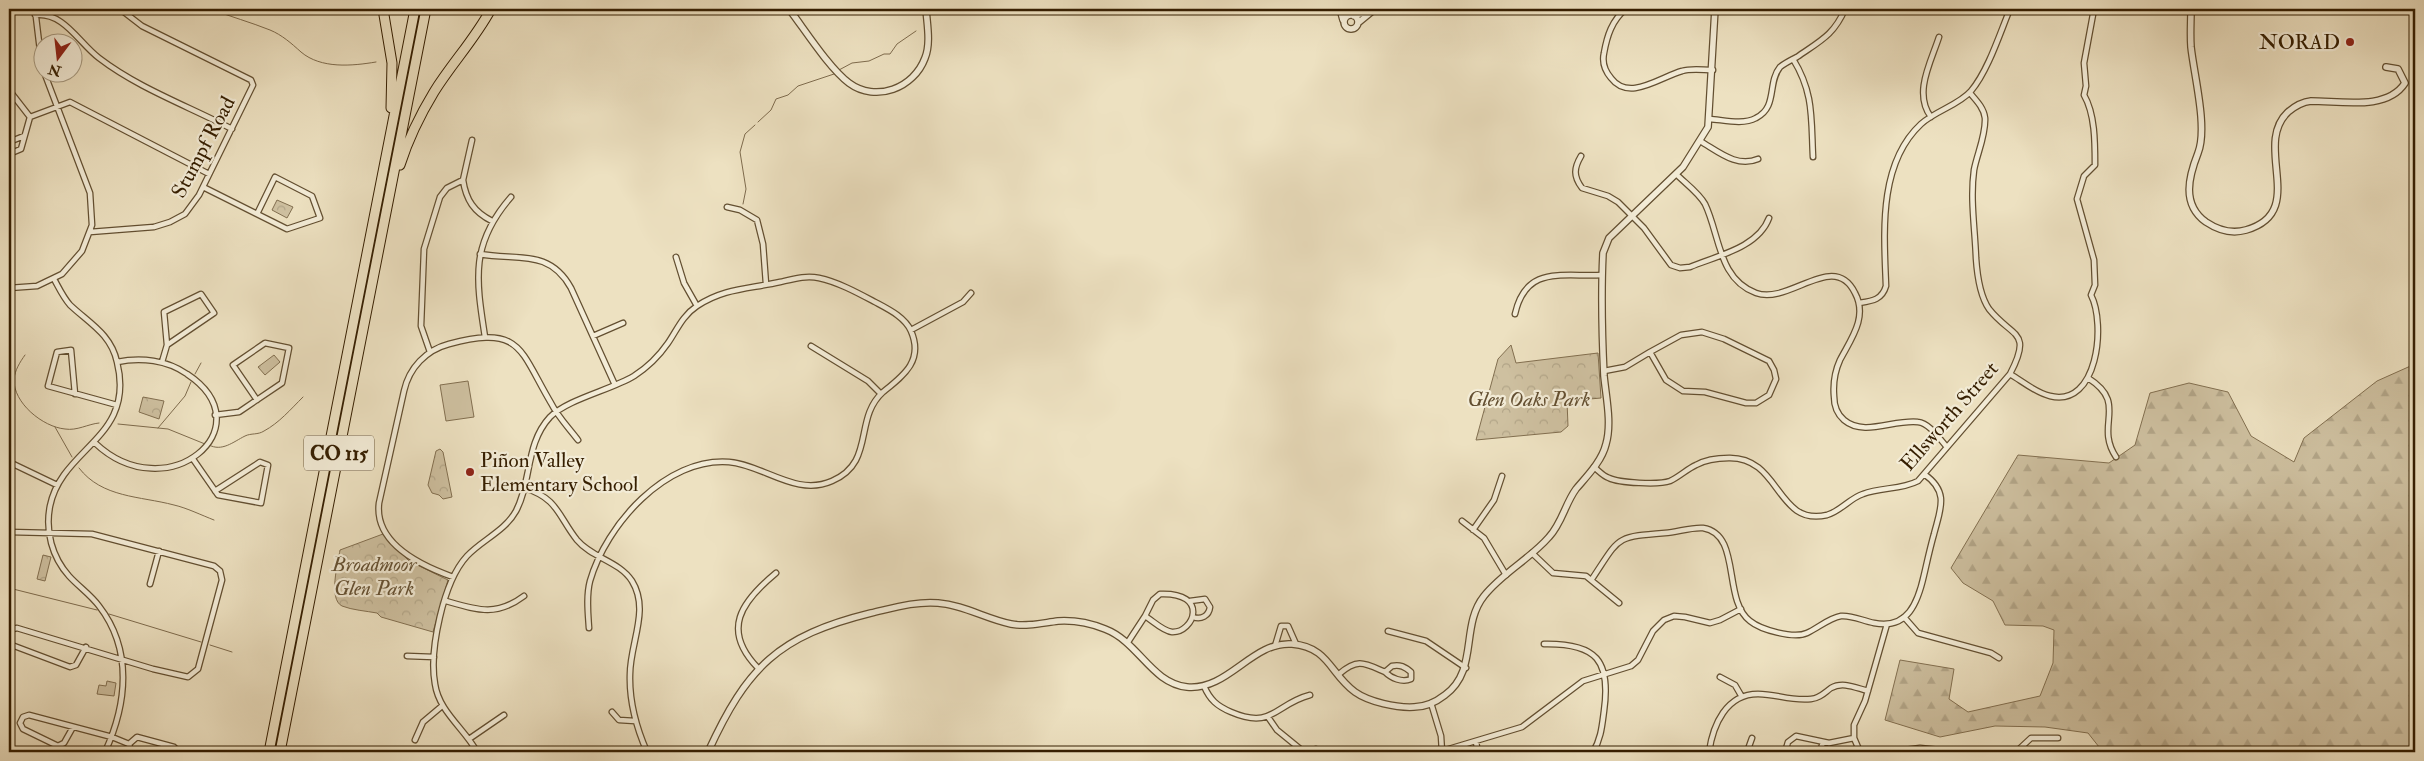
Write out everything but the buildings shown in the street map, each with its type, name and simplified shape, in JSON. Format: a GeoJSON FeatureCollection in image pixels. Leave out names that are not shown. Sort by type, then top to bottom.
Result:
{"type":"FeatureCollection","features":[{"type":"Feature","properties":{"kind":"highway"},"geometry":{"type":"LineString","coordinates":[[377,206],[393,83],[389,35],[383,9]]}},
{"type":"Feature","properties":{"kind":"highway","name":"CO 115"},"geometry":{"type":"LineString","coordinates":[[269,752],[416,9]]}},
{"type":"Feature","properties":{"kind":"highway","name":"CO 115"},"geometry":{"type":"LineString","coordinates":[[282,752],[426,9]]}},
{"type":"Feature","properties":{"kind":"highway"},"geometry":{"type":"LineString","coordinates":[[386,214],[404,154],[420,117],[434,92],[478,32],[491,9]]}},
{"type":"Feature","properties":{"kind":"highway"},"geometry":{"type":"LineString","coordinates":[[263,752],[280,696]]}},
{"type":"Feature","properties":{"kind":"street"},"geometry":{"type":"LineString","coordinates":[[35,9],[37,32]]}},
{"type":"Feature","properties":{"kind":"street","name":"Stumpf Road"},"geometry":{"type":"LineString","coordinates":[[90,232],[154,227],[170,222],[188,211],[203,187],[253,88],[251,80],[142,26],[120,9]]}},
{"type":"Feature","properties":{"kind":"street"},"geometry":{"type":"LineString","coordinates":[[789,9],[850,84],[869,92],[882,92],[906,84],[914,76],[925,58],[928,48],[926,9]]}},
{"type":"Feature","properties":{"kind":"street"},"geometry":{"type":"LineString","coordinates":[[1340,9],[1344,25],[1350,29],[1374,9]]}},
{"type":"Feature","properties":{"kind":"street"},"geometry":{"type":"LineString","coordinates":[[1346,9],[1358,23]]}},
{"type":"Feature","properties":{"kind":"street"},"geometry":{"type":"LineString","coordinates":[[1344,20],[1352,15],[1374,9]]}},
{"type":"Feature","properties":{"kind":"street"},"geometry":{"type":"LineString","coordinates":[[1626,9],[1612,24],[1603,55],[1607,73],[1613,81],[1622,87],[1633,89],[1683,70],[1712,70]]}},
{"type":"Feature","properties":{"kind":"street"},"geometry":{"type":"LineString","coordinates":[[708,752],[733,701],[758,668],[780,651],[824,628],[847,619],[922,603],[952,605],[1013,624],[1078,622],[1108,630],[1128,642],[1165,680],[1184,686],[1204,686],[1219,680],[1275,646],[1296,644],[1316,651],[1330,662],[1350,689],[1364,698],[1409,707],[1431,704],[1451,690],[1466,668],[1470,631],[1483,597],[1555,530],[1573,494],[1594,467],[1604,450],[1607,437],[1602,275],[1606,244],[1609,238],[1631,215],[1676,174],[1700,141],[1710,119],[1715,9]]}},
{"type":"Feature","properties":{"kind":"street"},"geometry":{"type":"LineString","coordinates":[[1710,119],[1742,121],[1758,117],[1771,102],[1774,80],[1779,69],[1830,34],[1836,28],[1845,9]]}},
{"type":"Feature","properties":{"kind":"street"},"geometry":{"type":"LineString","coordinates":[[1859,303],[1877,300],[1884,292],[1886,286],[1886,210],[1894,168],[1904,144],[1931,117],[1970,93],[1981,75],[2010,9]]}},
{"type":"Feature","properties":{"kind":"street"},"geometry":{"type":"LineString","coordinates":[[2010,374],[2037,390],[2055,397],[2070,396],[2078,392],[2088,378],[2099,337],[2096,305],[2091,295],[2095,285],[2094,260],[2077,199],[2084,176],[2096,165],[2089,104],[2084,95],[2086,86],[2084,63],[2094,9]]}},
{"type":"Feature","properties":{"kind":"street"},"geometry":{"type":"LineString","coordinates":[[2191,9],[2191,47],[2202,130],[2200,146],[2188,184],[2190,198],[2196,211],[2203,220],[2220,229],[2245,230],[2254,226],[2270,213],[2279,188],[2274,142],[2277,128],[2287,114],[2304,102],[2312,100],[2370,101],[2389,98],[2396,94],[2406,83],[2398,69],[2386,67]]}},
{"type":"Feature","properties":{"kind":"street"},"geometry":{"type":"LineString","coordinates":[[35,15],[55,17],[85,47],[113,68],[232,128]]}},
{"type":"Feature","properties":{"kind":"street"},"geometry":{"type":"LineString","coordinates":[[1931,117],[1925,109],[1922,91],[1939,37]]}},
{"type":"Feature","properties":{"kind":"street"},"geometry":{"type":"LineString","coordinates":[[1794,59],[1803,75],[1810,97],[1813,157]]}},
{"type":"Feature","properties":{"kind":"street"},"geometry":{"type":"LineString","coordinates":[[9,288],[30,287],[54,280],[75,261],[90,232],[93,218],[90,193],[48,82]]}},
{"type":"Feature","properties":{"kind":"street"},"geometry":{"type":"LineString","coordinates":[[9,90],[30,117]]}},
{"type":"Feature","properties":{"kind":"street","name":"Ellsworth Street"},"geometry":{"type":"LineString","coordinates":[[1594,467],[1610,479],[1657,483],[1669,481],[1697,464],[1714,459],[1746,459],[1757,464],[1768,475],[1783,499],[1793,508],[1803,514],[1816,516],[1837,511],[1862,494],[1909,486],[1924,474],[1946,446],[2010,374],[2020,352],[2019,339],[2016,333],[1989,308],[1977,270],[1973,187],[1985,119],[1980,104],[1970,93]]}},
{"type":"Feature","properties":{"kind":"street"},"geometry":{"type":"LineString","coordinates":[[9,154],[21,149],[30,117],[64,102],[73,103],[106,123],[209,174]]}},
{"type":"Feature","properties":{"kind":"street"},"geometry":{"type":"LineString","coordinates":[[9,142],[24,136]]}},
{"type":"Feature","properties":{"kind":"street"},"geometry":{"type":"LineString","coordinates":[[472,140],[463,180],[472,206],[492,221]]}},
{"type":"Feature","properties":{"kind":"street"},"geometry":{"type":"LineString","coordinates":[[1700,141],[1736,162],[1748,163],[1758,159]]}},
{"type":"Feature","properties":{"kind":"street"},"geometry":{"type":"LineString","coordinates":[[1580,156],[1575,166],[1575,174],[1582,188],[1608,196],[1631,215],[1649,234],[1663,257],[1671,265],[1690,267],[1721,254],[1758,236],[1763,231],[1769,218]]}},
{"type":"Feature","properties":{"kind":"street"},"geometry":{"type":"LineString","coordinates":[[1676,174],[1704,202],[1721,254],[1734,277],[1755,293],[1767,295],[1790,291],[1814,279],[1828,275],[1840,277],[1855,291],[1859,303],[1859,319],[1856,332],[1836,372],[1833,387],[1837,412],[1851,425],[1862,428],[1918,422],[1927,426],[1946,446]]}},
{"type":"Feature","properties":{"kind":"street"},"geometry":{"type":"LineString","coordinates":[[203,187],[257,214],[287,229],[320,218],[312,196],[275,177],[257,214]]}},
{"type":"Feature","properties":{"kind":"street"},"geometry":{"type":"LineString","coordinates":[[430,352],[421,326],[424,249],[440,197],[447,188],[463,180]]}},
{"type":"Feature","properties":{"kind":"street"},"geometry":{"type":"LineString","coordinates":[[485,337],[478,275],[480,254],[484,237],[492,221],[511,197]]}},
{"type":"Feature","properties":{"kind":"street"},"geometry":{"type":"LineString","coordinates":[[727,207],[740,210],[757,220],[763,244],[766,284]]}},
{"type":"Feature","properties":{"kind":"street"},"geometry":{"type":"LineString","coordinates":[[480,254],[500,257],[530,257],[553,267],[568,281],[615,385]]}},
{"type":"Feature","properties":{"kind":"street"},"geometry":{"type":"LineString","coordinates":[[676,256],[684,283],[697,306]]}},
{"type":"Feature","properties":{"kind":"street"},"geometry":{"type":"LineString","coordinates":[[1515,314],[1523,290],[1535,280],[1602,275]]}},
{"type":"Feature","properties":{"kind":"street"},"geometry":{"type":"LineString","coordinates":[[477,752],[469,739],[442,706],[435,684],[434,657],[438,628],[453,577],[467,556],[511,520],[524,488],[536,439],[556,412],[631,378],[649,364],[666,346],[682,319],[697,306],[732,290],[802,277],[825,280],[887,309],[900,318],[911,330],[914,346],[911,365],[902,378],[881,394],[869,413],[859,456],[848,471],[836,480],[822,485],[806,486],[792,483],[739,464],[713,462],[697,466],[671,477],[646,495],[620,524],[600,557],[589,586],[589,628]]}},
{"type":"Feature","properties":{"kind":"street"},"geometry":{"type":"LineString","coordinates":[[54,280],[70,304],[101,331],[117,362],[120,386],[117,405],[108,427],[67,470],[57,484],[50,505],[49,533],[52,547],[60,564],[70,577],[93,598],[106,616],[114,632],[122,659],[123,698],[112,737],[105,752]]}},
{"type":"Feature","properties":{"kind":"street"},"geometry":{"type":"LineString","coordinates":[[911,330],[963,302],[971,293]]}},
{"type":"Feature","properties":{"kind":"street"},"geometry":{"type":"LineString","coordinates":[[162,362],[167,345],[164,312],[200,294],[214,313],[167,345]]}},
{"type":"Feature","properties":{"kind":"street"},"geometry":{"type":"LineString","coordinates":[[593,336],[623,323]]}},
{"type":"Feature","properties":{"kind":"street"},"geometry":{"type":"LineString","coordinates":[[1604,370],[1625,367],[1650,352],[1681,335],[1691,332],[1708,333],[1769,361],[1776,379],[1769,395],[1756,403],[1746,403],[1705,392],[1683,390],[1676,388],[1666,380],[1650,352]]}},
{"type":"Feature","properties":{"kind":"street"},"geometry":{"type":"LineString","coordinates":[[453,577],[422,565],[405,554],[384,530],[378,513],[405,385],[413,368],[430,352],[449,344],[485,337],[507,340],[522,350],[556,412],[578,440]]}},
{"type":"Feature","properties":{"kind":"street"},"geometry":{"type":"LineString","coordinates":[[215,415],[239,412],[282,383],[289,348],[265,343],[233,365],[256,400]]}},
{"type":"Feature","properties":{"kind":"street"},"geometry":{"type":"LineString","coordinates":[[811,346],[868,381],[881,394]]}},
{"type":"Feature","properties":{"kind":"street"},"geometry":{"type":"LineString","coordinates":[[75,394],[71,350],[57,352],[48,386],[75,394],[117,405]]}},
{"type":"Feature","properties":{"kind":"street"},"geometry":{"type":"LineString","coordinates":[[94,443],[120,460],[142,466],[173,466],[193,459],[211,438],[215,415],[210,397],[200,384],[183,371],[162,362],[138,360],[117,362]]}},
{"type":"Feature","properties":{"kind":"street"},"geometry":{"type":"LineString","coordinates":[[2088,378],[2100,386],[2108,395],[2110,406],[2108,441],[2116,457]]}},
{"type":"Feature","properties":{"kind":"street"},"geometry":{"type":"LineString","coordinates":[[193,459],[215,491],[218,495],[261,503],[268,465],[260,462],[215,491]]}},
{"type":"Feature","properties":{"kind":"street"},"geometry":{"type":"LineString","coordinates":[[9,462],[57,484]]}},
{"type":"Feature","properties":{"kind":"street"},"geometry":{"type":"LineString","coordinates":[[1592,579],[1613,546],[1627,536],[1703,528],[1716,534],[1726,547],[1737,602],[1749,621],[1790,636],[1805,635],[1842,616],[1887,624],[1904,618],[1919,598],[1934,533],[1942,511],[1937,487],[1924,474]]}},
{"type":"Feature","properties":{"kind":"street"},"geometry":{"type":"LineString","coordinates":[[1473,530],[1494,500],[1502,476]]}},
{"type":"Feature","properties":{"kind":"street"},"geometry":{"type":"LineString","coordinates":[[524,488],[541,494],[550,500],[578,540],[600,557],[625,572],[638,595],[640,615],[630,668],[630,694],[635,721],[647,752]]}},
{"type":"Feature","properties":{"kind":"street"},"geometry":{"type":"LineString","coordinates":[[1462,521],[1484,538],[1506,575]]}},
{"type":"Feature","properties":{"kind":"street"},"geometry":{"type":"LineString","coordinates":[[9,532],[92,534],[214,566],[221,574],[221,584],[198,669],[192,675],[184,677],[17,628],[9,630]]}},
{"type":"Feature","properties":{"kind":"street"},"geometry":{"type":"LineString","coordinates":[[150,584],[159,551]]}},
{"type":"Feature","properties":{"kind":"street"},"geometry":{"type":"LineString","coordinates":[[1532,553],[1553,573],[1577,574],[1592,579],[1619,603]]}},
{"type":"Feature","properties":{"kind":"street"},"geometry":{"type":"LineString","coordinates":[[758,668],[743,648],[738,630],[739,617],[752,594],[776,574]]}},
{"type":"Feature","properties":{"kind":"street"},"geometry":{"type":"LineString","coordinates":[[1128,642],[1153,600],[1160,594],[1182,596],[1190,601],[1193,607],[1193,618],[1180,631],[1172,632],[1164,629],[1145,616]]}},
{"type":"Feature","properties":{"kind":"street"},"geometry":{"type":"LineString","coordinates":[[446,601],[475,610],[488,611],[503,608],[524,596]]}},
{"type":"Feature","properties":{"kind":"street"},"geometry":{"type":"LineString","coordinates":[[1190,601],[1205,600],[1210,607],[1207,615],[1201,618],[1193,618]]}},
{"type":"Feature","properties":{"kind":"street"},"geometry":{"type":"LineString","coordinates":[[1431,704],[1441,736],[1442,752],[1476,742],[1522,727],[1534,720],[1574,686],[1631,666],[1638,660],[1653,631],[1664,620],[1674,616],[1710,623],[1741,609]]}},
{"type":"Feature","properties":{"kind":"street"},"geometry":{"type":"LineString","coordinates":[[1904,618],[1918,634],[1991,653],[2000,658]]}},
{"type":"Feature","properties":{"kind":"street"},"geometry":{"type":"LineString","coordinates":[[1860,752],[1854,738],[1854,725],[1868,691],[1887,624]]}},
{"type":"Feature","properties":{"kind":"street"},"geometry":{"type":"LineString","coordinates":[[1275,646],[1281,626],[1288,626],[1296,644]]}},
{"type":"Feature","properties":{"kind":"street"},"geometry":{"type":"LineString","coordinates":[[1388,631],[1426,641],[1466,668]]}},
{"type":"Feature","properties":{"kind":"street"},"geometry":{"type":"LineString","coordinates":[[9,644],[70,667],[76,665],[86,647]]}},
{"type":"Feature","properties":{"kind":"street"},"geometry":{"type":"LineString","coordinates":[[1544,644],[1586,650],[1599,660],[1605,674],[1607,688],[1600,734],[1593,752]]}},
{"type":"Feature","properties":{"kind":"street"},"geometry":{"type":"LineString","coordinates":[[407,656],[434,657]]}},
{"type":"Feature","properties":{"kind":"street"},"geometry":{"type":"LineString","coordinates":[[1338,674],[1350,666],[1363,662],[1403,681],[1411,679],[1410,672],[1402,666],[1392,666],[1385,672]]}},
{"type":"Feature","properties":{"kind":"street"},"geometry":{"type":"LineString","coordinates":[[1720,677],[1735,685],[1742,697]]}},
{"type":"Feature","properties":{"kind":"street"},"geometry":{"type":"LineString","coordinates":[[1709,752],[1715,727],[1728,706],[1742,697],[1760,694],[1791,700],[1811,698],[1842,685],[1868,691]]}},
{"type":"Feature","properties":{"kind":"street"},"geometry":{"type":"LineString","coordinates":[[1204,686],[1210,699],[1220,707],[1249,719],[1268,717],[1300,697],[1310,695]]}},
{"type":"Feature","properties":{"kind":"street"},"geometry":{"type":"LineString","coordinates":[[415,740],[423,722],[442,706]]}},
{"type":"Feature","properties":{"kind":"street"},"geometry":{"type":"LineString","coordinates":[[612,712],[619,720],[635,721]]}},
{"type":"Feature","properties":{"kind":"street"},"geometry":{"type":"LineString","coordinates":[[73,727],[64,743],[58,746],[25,730],[20,722],[23,717],[28,715],[112,737],[129,744]]}},
{"type":"Feature","properties":{"kind":"street"},"geometry":{"type":"LineString","coordinates":[[469,739],[504,715]]}},
{"type":"Feature","properties":{"kind":"street"},"geometry":{"type":"LineString","coordinates":[[1268,717],[1277,730],[1304,752]]}},
{"type":"Feature","properties":{"kind":"street"},"geometry":{"type":"LineString","coordinates":[[1785,752],[1788,742],[1796,736],[1823,742],[1854,738]]}},
{"type":"Feature","properties":{"kind":"street"},"geometry":{"type":"LineString","coordinates":[[131,752],[129,744],[132,739],[138,737],[174,747],[179,752]]}},
{"type":"Feature","properties":{"kind":"street"},"geometry":{"type":"LineString","coordinates":[[1747,752],[1752,738]]}},
{"type":"Feature","properties":{"kind":"street"},"geometry":{"type":"LineString","coordinates":[[2016,752],[2031,738],[2058,738]]}},
{"type":"Feature","properties":{"kind":"street"},"geometry":{"type":"LineString","coordinates":[[1476,742],[1478,752]]}},
{"type":"Feature","properties":{"kind":"street"},"geometry":{"type":"LineString","coordinates":[[1820,752],[1823,742]]}},
{"type":"Feature","properties":{"kind":"street"},"geometry":{"type":"LineString","coordinates":[[1889,752],[1920,748],[1960,752]]}},
{"type":"Feature","properties":{"kind":"street"},"geometry":{"type":"LineString","coordinates":[[1309,752],[1316,749],[1321,752]]}},
{"type":"Feature","properties":{"kind":"green space"},"geometry":{"type":"Polygon","coordinates":[[[277,200],[293,207],[287,218],[272,210],[277,200]]]}},
{"type":"Feature","properties":{"kind":"green space","name":"Glen Oaks Park"},"geometry":{"type":"Polygon","coordinates":[[[1511,345],[1516,363],[1598,353],[1601,398],[1567,401],[1568,426],[1561,432],[1476,440],[1498,359],[1511,345]]]}},
{"type":"Feature","properties":{"kind":"green space"},"geometry":{"type":"Polygon","coordinates":[[[274,355],[280,362],[265,375],[258,367],[274,355]]]}},
{"type":"Feature","properties":{"kind":"green space"},"geometry":{"type":"Polygon","coordinates":[[[2415,364],[2415,752],[2103,752],[2088,733],[2045,727],[1995,726],[1940,737],[1885,720],[1900,660],[1954,669],[1949,699],[1968,712],[2040,696],[2053,663],[2054,630],[2043,626],[2005,625],[1993,601],[1963,583],[1951,568],[2018,455],[2109,463],[2135,445],[2150,393],[2189,383],[2228,392],[2251,436],[2294,462],[2304,438],[2377,381],[2415,364]]]}},
{"type":"Feature","properties":{"kind":"green space"},"geometry":{"type":"Polygon","coordinates":[[[468,381],[474,417],[446,421],[440,385],[468,381]]]}},
{"type":"Feature","properties":{"kind":"green space"},"geometry":{"type":"Polygon","coordinates":[[[143,397],[164,401],[159,419],[139,412],[143,397]]]}},
{"type":"Feature","properties":{"kind":"green space"},"geometry":{"type":"Polygon","coordinates":[[[440,449],[443,452],[452,497],[443,499],[439,495],[432,493],[428,485],[436,451],[440,449]]]}},
{"type":"Feature","properties":{"kind":"green space","name":"Broadmoor Glen Park"},"geometry":{"type":"Polygon","coordinates":[[[383,534],[409,561],[448,580],[433,632],[381,617],[377,613],[342,606],[338,602],[335,580],[340,550],[383,534]]]}},
{"type":"Feature","properties":{"kind":"green space"},"geometry":{"type":"Polygon","coordinates":[[[43,555],[51,557],[45,581],[37,579],[43,555]]]}},
{"type":"Feature","properties":{"kind":"green space"},"geometry":{"type":"Polygon","coordinates":[[[107,681],[116,683],[114,696],[97,694],[99,685],[106,686],[107,681]]]}},
{"type":"Feature","properties":{"kind":"waterway"},"geometry":{"type":"LineString","coordinates":[[211,9],[274,32],[309,57],[327,64],[357,65],[376,62]]}},
{"type":"Feature","properties":{"kind":"waterway"},"geometry":{"type":"LineString","coordinates":[[839,70],[852,63],[869,61],[884,54],[890,54],[897,44],[916,31]]}},
{"type":"Feature","properties":{"kind":"waterway"},"geometry":{"type":"LineString","coordinates":[[758,122],[771,110],[776,99],[788,95],[798,86],[834,74]]}},
{"type":"Feature","properties":{"kind":"waterway"},"geometry":{"type":"LineString","coordinates":[[743,204],[746,189],[740,152],[745,134],[755,125]]}},
{"type":"Feature","properties":{"kind":"waterway"},"geometry":{"type":"LineString","coordinates":[[25,355],[14,379],[18,397],[31,412],[48,424],[65,429],[74,429],[99,423]]}},
{"type":"Feature","properties":{"kind":"waterway"},"geometry":{"type":"LineString","coordinates":[[195,374],[201,363]]}},
{"type":"Feature","properties":{"kind":"waterway"},"geometry":{"type":"LineString","coordinates":[[158,428],[185,396],[191,382]]}},
{"type":"Feature","properties":{"kind":"waterway"},"geometry":{"type":"LineString","coordinates":[[209,445],[223,447],[247,435],[262,432],[280,420],[303,397]]}},
{"type":"Feature","properties":{"kind":"waterway"},"geometry":{"type":"LineString","coordinates":[[118,424],[168,429],[205,444]]}},
{"type":"Feature","properties":{"kind":"waterway"},"geometry":{"type":"LineString","coordinates":[[55,427],[72,457]]}},
{"type":"Feature","properties":{"kind":"waterway"},"geometry":{"type":"LineString","coordinates":[[79,468],[88,478],[110,491],[179,506],[214,520]]}},
{"type":"Feature","properties":{"kind":"waterway"},"geometry":{"type":"LineString","coordinates":[[9,588],[97,610]]}},
{"type":"Feature","properties":{"kind":"waterway"},"geometry":{"type":"LineString","coordinates":[[109,614],[201,642]]}},
{"type":"Feature","properties":{"kind":"waterway"},"geometry":{"type":"LineString","coordinates":[[210,645],[232,652]]}},
{"type":"Feature","properties":{"kind":"place","name":"NORAD"},"geometry":{"type":"Point","coordinates":[2350,42]}},
{"type":"Feature","properties":{"kind":"place","name":"Piñon Valley Elementary School"},"geometry":{"type":"Point","coordinates":[470,472]}}]}
